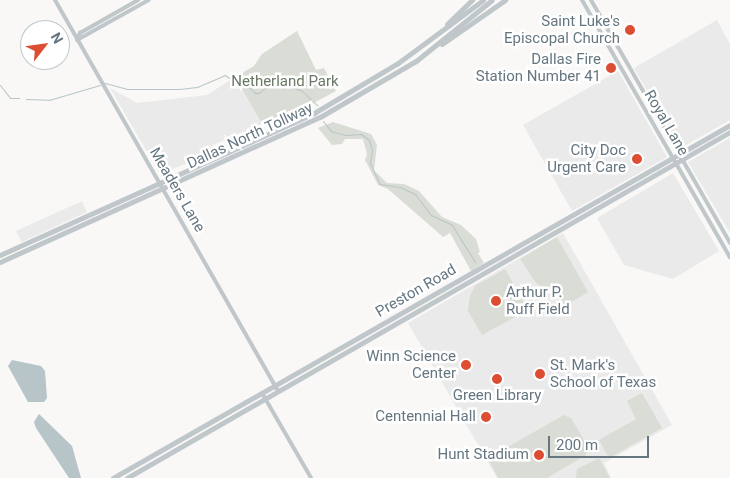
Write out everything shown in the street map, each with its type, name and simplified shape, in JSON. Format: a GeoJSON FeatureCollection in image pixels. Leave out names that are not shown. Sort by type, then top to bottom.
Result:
{"type":"FeatureCollection","features":[{"type":"Feature","properties":{"kind":"highway"},"geometry":{"type":"LineString","coordinates":[[437,35],[472,0]]}},
{"type":"Feature","properties":{"kind":"highway","name":"Dallas North Tollway"},"geometry":{"type":"LineString","coordinates":[[0,255],[314,113],[378,77],[483,0]]}},
{"type":"Feature","properties":{"kind":"highway","name":"Dallas North Tollway"},"geometry":{"type":"LineString","coordinates":[[0,262],[299,128],[421,57],[492,0]]}},
{"type":"Feature","properties":{"kind":"highway"},"geometry":{"type":"LineString","coordinates":[[421,57],[464,32],[505,0]]}},
{"type":"Feature","properties":{"kind":"main road","name":"Preston Road"},"geometry":{"type":"LineString","coordinates":[[113,478],[730,125]]}},
{"type":"Feature","properties":{"kind":"main road","name":"Preston Road"},"geometry":{"type":"LineString","coordinates":[[128,478],[730,132]]}},
{"type":"Feature","properties":{"kind":"main road"},"geometry":{"type":"LineString","coordinates":[[621,188],[624,194]]}},
{"type":"Feature","properties":{"kind":"main road"},"geometry":{"type":"LineString","coordinates":[[616,191],[619,197]]}},
{"type":"Feature","properties":{"kind":"street","name":"Meaders Lane"},"geometry":{"type":"LineString","coordinates":[[55,0],[279,392]]}},
{"type":"Feature","properties":{"kind":"street"},"geometry":{"type":"LineString","coordinates":[[77,40],[80,33],[138,0]]}},
{"type":"Feature","properties":{"kind":"street"},"geometry":{"type":"LineString","coordinates":[[77,40],[149,0]]}},
{"type":"Feature","properties":{"kind":"street","name":"Royal Lane"},"geometry":{"type":"LineString","coordinates":[[582,0],[730,257]]}},
{"type":"Feature","properties":{"kind":"street","name":"Royal Lane"},"geometry":{"type":"LineString","coordinates":[[591,0],[730,243]]}},
{"type":"Feature","properties":{"kind":"street"},"geometry":{"type":"LineString","coordinates":[[597,26],[605,25]]}},
{"type":"Feature","properties":{"kind":"street"},"geometry":{"type":"LineString","coordinates":[[600,31],[605,25]]}},
{"type":"Feature","properties":{"kind":"street"},"geometry":{"type":"LineString","coordinates":[[616,58],[622,55]]}},
{"type":"Feature","properties":{"kind":"street"},"geometry":{"type":"LineString","coordinates":[[639,99],[645,95]]}},
{"type":"Feature","properties":{"kind":"street"},"geometry":{"type":"LineString","coordinates":[[648,114],[654,110]]}},
{"type":"Feature","properties":{"kind":"street"},"geometry":{"type":"LineString","coordinates":[[262,393],[311,478]]}},
{"type":"Feature","properties":{"kind":"shaded area"},"geometry":{"type":"Polygon","coordinates":[[[717,20],[730,44],[730,120],[681,148],[634,68],[717,20]]]}},
{"type":"Feature","properties":{"kind":"shaded area"},"geometry":{"type":"Polygon","coordinates":[[[618,71],[667,157],[572,211],[523,125],[618,71]]]}},
{"type":"Feature","properties":{"kind":"shaded area"},"geometry":{"type":"Polygon","coordinates":[[[235,77],[262,124],[213,145],[215,152],[160,174],[110,88],[137,103],[207,95],[235,77]]]}},
{"type":"Feature","properties":{"kind":"shaded area"},"geometry":{"type":"Polygon","coordinates":[[[730,138],[730,233],[688,162],[730,138]]]}},
{"type":"Feature","properties":{"kind":"shaded area"},"geometry":{"type":"Polygon","coordinates":[[[673,173],[719,251],[673,279],[624,265],[597,218],[673,173]]]}},
{"type":"Feature","properties":{"kind":"shaded area"},"geometry":{"type":"Polygon","coordinates":[[[82,201],[87,212],[22,242],[16,231],[82,201]]]}},
{"type":"Feature","properties":{"kind":"shaded area","name":"St. Mark's School of Texas"},"geometry":{"type":"Polygon","coordinates":[[[563,233],[672,425],[604,463],[611,478],[497,478],[408,323],[563,233]]]}},
{"type":"Feature","properties":{"kind":"shaded area"},"geometry":{"type":"Polygon","coordinates":[[[12,360],[41,366],[45,371],[47,398],[44,402],[28,402],[8,366],[12,360]]]}},
{"type":"Feature","properties":{"kind":"shaded area"},"geometry":{"type":"Polygon","coordinates":[[[39,414],[72,446],[81,478],[69,478],[36,428],[34,422],[39,414]]]}},
{"type":"Feature","properties":{"kind":"green space","name":"Netherland Park"},"geometry":{"type":"Polygon","coordinates":[[[297,31],[316,70],[324,68],[336,91],[295,113],[262,124],[235,77],[254,66],[262,54],[297,31]]]}},
{"type":"Feature","properties":{"kind":"green space"},"geometry":{"type":"Polygon","coordinates":[[[333,122],[371,134],[377,145],[374,170],[387,183],[404,184],[419,191],[442,217],[461,225],[476,239],[480,252],[478,253],[484,263],[471,271],[450,233],[443,237],[388,189],[378,185],[365,160],[367,154],[363,139],[345,139],[342,144],[332,145],[318,128],[333,122]]]}},
{"type":"Feature","properties":{"kind":"green space"},"geometry":{"type":"Polygon","coordinates":[[[557,237],[588,292],[565,306],[559,297],[536,283],[520,259],[557,237]]]}},
{"type":"Feature","properties":{"kind":"green space","name":"Arthur P. Ruff Field"},"geometry":{"type":"Polygon","coordinates":[[[505,269],[528,310],[482,335],[468,311],[470,296],[475,286],[505,269]]]}},
{"type":"Feature","properties":{"kind":"green space"},"geometry":{"type":"Polygon","coordinates":[[[642,393],[662,428],[609,458],[599,440],[636,419],[627,401],[642,393]]]}},
{"type":"Feature","properties":{"kind":"green space"},"geometry":{"type":"Polygon","coordinates":[[[564,415],[571,418],[587,445],[586,455],[547,478],[498,478],[488,458],[564,415]]]}},
{"type":"Feature","properties":{"kind":"green space"},"geometry":{"type":"Polygon","coordinates":[[[599,458],[610,478],[576,478],[577,469],[599,458]]]}},
{"type":"Feature","properties":{"kind":"waterway"},"geometry":{"type":"LineString","coordinates":[[105,83],[127,89],[179,89],[197,87],[225,75],[235,82],[246,84],[255,93],[259,93],[270,83],[283,84],[302,91],[317,105]]}},
{"type":"Feature","properties":{"kind":"waterway"},"geometry":{"type":"LineString","coordinates":[[0,85],[10,98],[19,98]]}},
{"type":"Feature","properties":{"kind":"waterway"},"geometry":{"type":"LineString","coordinates":[[26,99],[49,100],[100,85]]}},
{"type":"Feature","properties":{"kind":"waterway"},"geometry":{"type":"LineString","coordinates":[[323,121],[331,131],[345,135],[361,134],[369,140],[372,150],[370,163],[380,184],[400,187],[415,194],[431,215],[452,225],[475,262]]}},
{"type":"Feature","properties":{"kind":"place","name":"Saint Luke's Episcopal Church"},"geometry":{"type":"Point","coordinates":[630,30]}},
{"type":"Feature","properties":{"kind":"place","name":"Dallas Fire Station Number 41"},"geometry":{"type":"Point","coordinates":[611,68]}},
{"type":"Feature","properties":{"kind":"place","name":"City Doc Urgent Care"},"geometry":{"type":"Point","coordinates":[637,159]}},
{"type":"Feature","properties":{"kind":"place","name":"Arthur P. Ruff Field"},"geometry":{"type":"Point","coordinates":[496,301]}},
{"type":"Feature","properties":{"kind":"place","name":"Winn Science Center"},"geometry":{"type":"Point","coordinates":[466,365]}},
{"type":"Feature","properties":{"kind":"place","name":"St. Mark's School of Texas"},"geometry":{"type":"Point","coordinates":[540,374]}},
{"type":"Feature","properties":{"kind":"place","name":"Green Library"},"geometry":{"type":"Point","coordinates":[497,379]}},
{"type":"Feature","properties":{"kind":"place","name":"Centennial Hall"},"geometry":{"type":"Point","coordinates":[486,417]}},
{"type":"Feature","properties":{"kind":"place","name":"Hunt Stadium"},"geometry":{"type":"Point","coordinates":[539,455]}}]}
